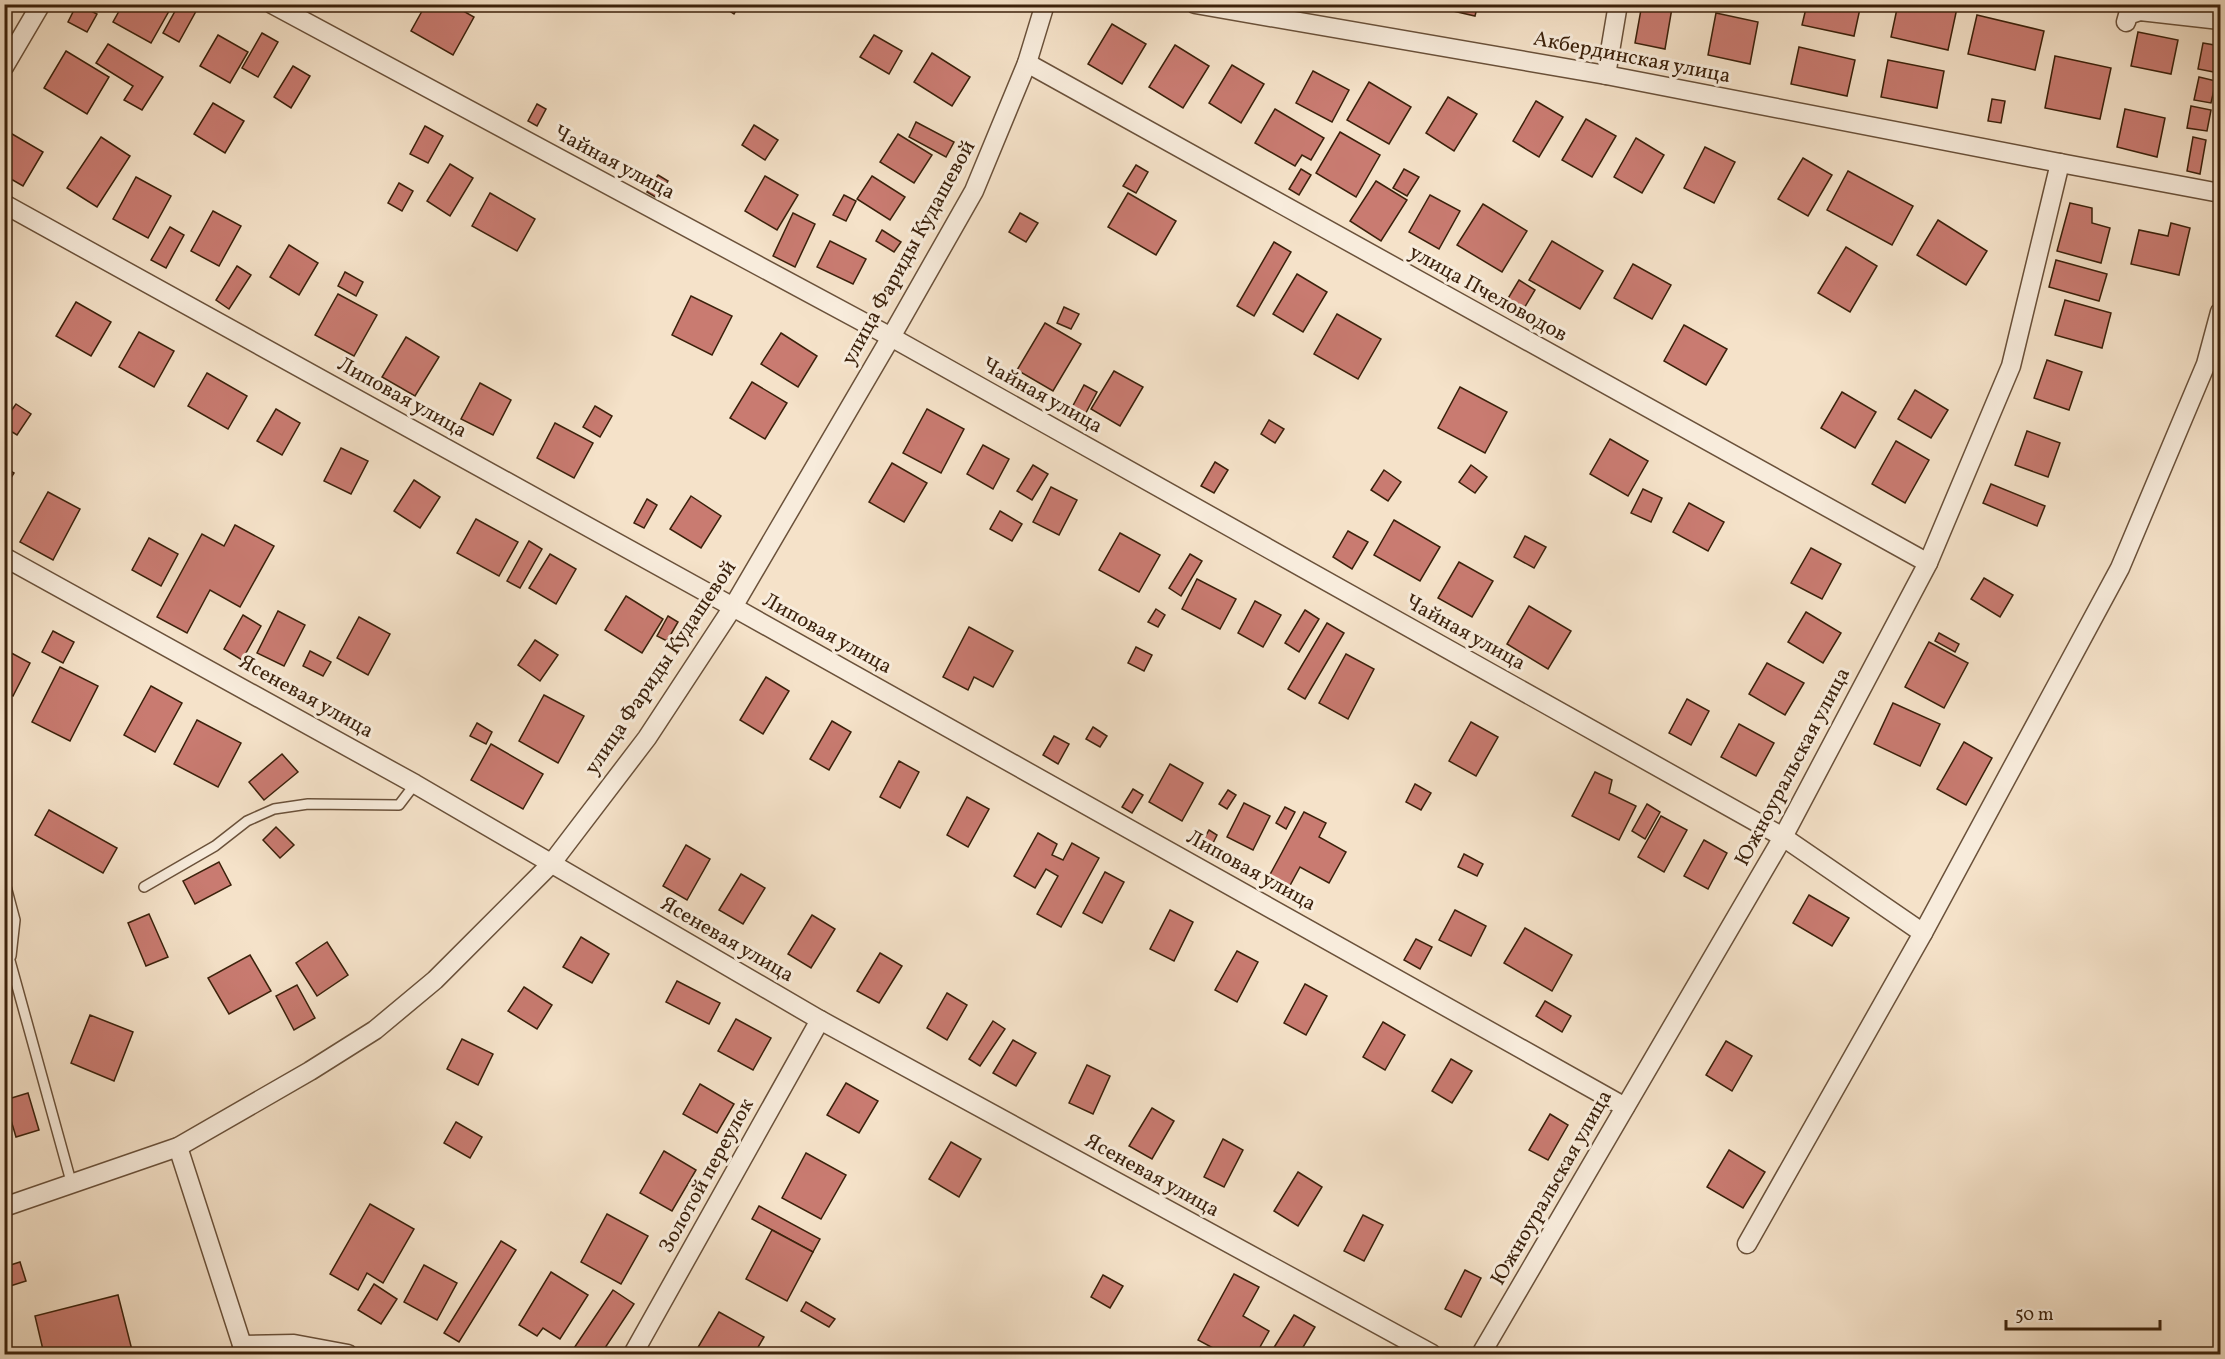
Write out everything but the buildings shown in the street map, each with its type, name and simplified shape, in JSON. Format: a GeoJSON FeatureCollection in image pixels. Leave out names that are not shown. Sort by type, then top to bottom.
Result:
{"type":"FeatureCollection","features":[{"type":"Feature","properties":{"kind":"street"},"geometry":{"type":"LineString","coordinates":[[4,67],[41,4]]}},
{"type":"Feature","properties":{"kind":"street","name":"Чайная улица"},"geometry":{"type":"LineString","coordinates":[[272,4],[891,337],[1783,837],[1923,933]]}},
{"type":"Feature","properties":{"kind":"street","name":"улица Фариды Кудашевой"},"geometry":{"type":"LineString","coordinates":[[4,1207],[178,1147],[310,1071],[375,1030],[435,980],[551,864],[647,738],[733,607],[891,337],[974,191],[1027,63],[1045,4]]}},
{"type":"Feature","properties":{"kind":"street","name":"Акбердинская улица"},"geometry":{"type":"LineString","coordinates":[[1195,4],[1606,75],[2220,193]]}},
{"type":"Feature","properties":{"kind":"street"},"geometry":{"type":"LineString","coordinates":[[1606,75],[1618,4]]}},
{"type":"Feature","properties":{"kind":"street"},"geometry":{"type":"LineString","coordinates":[[2126,22],[2128,15],[2140,10],[2220,20]]}},
{"type":"Feature","properties":{"kind":"street","name":"улица Пчеловодов"},"geometry":{"type":"LineString","coordinates":[[1027,63],[1928,562]]}},
{"type":"Feature","properties":{"kind":"street","name":"Южноуральская улица"},"geometry":{"type":"LineString","coordinates":[[1481,1354],[1783,837],[1928,562],[2011,366],[2060,164]]}},
{"type":"Feature","properties":{"kind":"street","name":"Липовая улица"},"geometry":{"type":"LineString","coordinates":[[4,204],[733,607],[1625,1107]]}},
{"type":"Feature","properties":{"kind":"street"},"geometry":{"type":"LineString","coordinates":[[1747,1244],[1923,933],[2120,568],[2206,364],[2220,312]]}},
{"type":"Feature","properties":{"kind":"street","name":"Ясеневая улица"},"geometry":{"type":"LineString","coordinates":[[4,556],[415,784],[820,1020],[1432,1354]]}},
{"type":"Feature","properties":{"kind":"street","name":"Золотой переулок"},"geometry":{"type":"LineString","coordinates":[[633,1354],[820,1020]]}},
{"type":"Feature","properties":{"kind":"street"},"geometry":{"type":"LineString","coordinates":[[178,1147],[243,1350],[294,1344],[348,1354]]}},
{"type":"Feature","properties":{"kind":"lane"},"geometry":{"type":"LineString","coordinates":[[144,887],[215,846],[247,821],[273,809],[308,804],[399,805],[415,784]]}},
{"type":"Feature","properties":{"kind":"lane"},"geometry":{"type":"LineString","coordinates":[[4,879],[15,920],[10,960]]}},
{"type":"Feature","properties":{"kind":"lane"},"geometry":{"type":"LineString","coordinates":[[4,939],[72,1185]]}}]}
